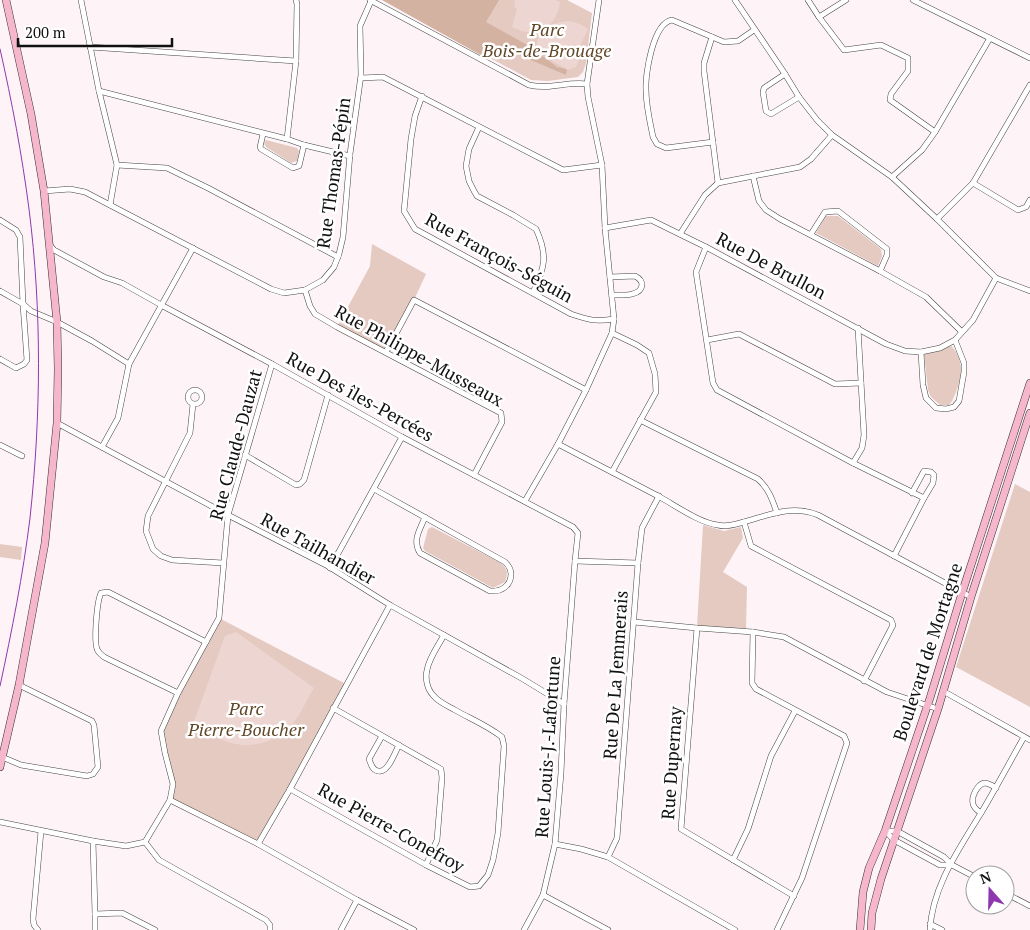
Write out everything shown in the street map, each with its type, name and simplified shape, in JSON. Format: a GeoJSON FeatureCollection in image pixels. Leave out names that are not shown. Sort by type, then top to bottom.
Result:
{"type":"FeatureCollection","features":[{"type":"Feature","properties":{"kind":"main road"},"geometry":{"type":"LineString","coordinates":[[0,767],[19,684],[45,543],[57,423],[58,370],[57,322],[44,191],[6,0]]}},
{"type":"Feature","properties":{"kind":"main road","name":"Boulevard de Mortagne"},"geometry":{"type":"LineString","coordinates":[[860,930],[863,892],[869,868],[885,831],[928,705],[1030,383]]}},
{"type":"Feature","properties":{"kind":"main road","name":"Boulevard de Mortagne"},"geometry":{"type":"LineString","coordinates":[[871,930],[872,913],[881,879],[938,709],[971,597],[1030,413]]}},
{"type":"Feature","properties":{"kind":"street"},"geometry":{"type":"LineString","coordinates":[[81,0],[99,91],[117,165],[110,205]]}},
{"type":"Feature","properties":{"kind":"street"},"geometry":{"type":"LineString","coordinates":[[287,139],[296,61],[296,0]]}},
{"type":"Feature","properties":{"kind":"street","name":"Rue Thomas-Pépin"},"geometry":{"type":"LineString","coordinates":[[44,191],[70,189],[85,192],[271,289],[284,293],[306,290],[323,280],[334,266],[343,237],[350,156],[361,78],[360,26],[371,0]]}},
{"type":"Feature","properties":{"kind":"street"},"geometry":{"type":"LineString","coordinates":[[371,0],[529,85],[550,87],[575,83],[588,84]]}},
{"type":"Feature","properties":{"kind":"street"},"geometry":{"type":"LineString","coordinates":[[525,501],[586,390],[612,333],[614,319],[605,228],[602,165],[588,97],[599,0]]}},
{"type":"Feature","properties":{"kind":"street"},"geometry":{"type":"LineString","coordinates":[[735,0],[799,97],[832,135],[892,177],[996,278],[1030,291]]}},
{"type":"Feature","properties":{"kind":"street"},"geometry":{"type":"LineString","coordinates":[[808,0],[844,50],[881,45],[908,58],[908,71],[891,94],[890,100],[935,132]]}},
{"type":"Feature","properties":{"kind":"street"},"geometry":{"type":"LineString","coordinates":[[819,17],[846,0]]}},
{"type":"Feature","properties":{"kind":"street"},"geometry":{"type":"LineString","coordinates":[[913,0],[1030,58]]}},
{"type":"Feature","properties":{"kind":"street"},"geometry":{"type":"LineString","coordinates":[[713,142],[666,148],[657,144],[653,137],[646,90],[654,42],[663,24],[672,20],[724,42],[738,41],[754,30]]}},
{"type":"Feature","properties":{"kind":"street"},"geometry":{"type":"LineString","coordinates":[[712,37],[704,64],[704,72],[718,183]]}},
{"type":"Feature","properties":{"kind":"street"},"geometry":{"type":"LineString","coordinates":[[892,177],[922,150],[935,132],[990,38]]}},
{"type":"Feature","properties":{"kind":"street"},"geometry":{"type":"LineString","coordinates":[[90,47],[296,61]]}},
{"type":"Feature","properties":{"kind":"street"},"geometry":{"type":"LineString","coordinates":[[785,74],[764,88],[766,111],[772,114],[799,97]]}},
{"type":"Feature","properties":{"kind":"street"},"geometry":{"type":"LineString","coordinates":[[361,78],[383,77],[562,170],[602,165]]}},
{"type":"Feature","properties":{"kind":"street"},"geometry":{"type":"LineString","coordinates":[[937,219],[973,183],[1030,85]]}},
{"type":"Feature","properties":{"kind":"street"},"geometry":{"type":"LineString","coordinates":[[99,91],[350,156]]}},
{"type":"Feature","properties":{"kind":"street","name":"Rue François-Séguin"},"geometry":{"type":"LineString","coordinates":[[422,96],[415,116],[411,139],[404,212],[415,229],[572,314],[585,319],[600,321],[614,319]]}},
{"type":"Feature","properties":{"kind":"street"},"geometry":{"type":"LineString","coordinates":[[479,127],[469,149],[466,166],[469,181],[477,196],[536,229],[544,252],[544,261],[541,276],[533,292]]}},
{"type":"Feature","properties":{"kind":"street"},"geometry":{"type":"LineString","coordinates":[[263,134],[260,147],[293,168],[299,166],[304,145]]}},
{"type":"Feature","properties":{"kind":"street"},"geometry":{"type":"LineString","coordinates":[[680,234],[705,195],[718,183],[800,167],[811,159],[832,135]]}},
{"type":"Feature","properties":{"kind":"street"},"geometry":{"type":"LineString","coordinates":[[117,165],[167,168],[338,257]]}},
{"type":"Feature","properties":{"kind":"street"},"geometry":{"type":"LineString","coordinates":[[752,176],[759,201],[766,210],[926,297],[962,332]]}},
{"type":"Feature","properties":{"kind":"street"},"geometry":{"type":"LineString","coordinates":[[973,183],[1018,210],[1026,207],[1030,200]]}},
{"type":"Feature","properties":{"kind":"street"},"geometry":{"type":"LineString","coordinates":[[811,234],[824,212],[838,211],[887,249],[880,271]]}},
{"type":"Feature","properties":{"kind":"street"},"geometry":{"type":"LineString","coordinates":[[0,220],[16,230],[20,237],[27,360],[16,368],[0,359]]}},
{"type":"Feature","properties":{"kind":"street","name":"Rue De Brullon"},"geometry":{"type":"LineString","coordinates":[[605,228],[651,220],[706,247],[886,344],[905,350],[921,352],[940,348],[956,340]]}},
{"type":"Feature","properties":{"kind":"street","name":"Rue Des îles-Percées"},"geometry":{"type":"LineString","coordinates":[[49,244],[54,250],[104,277],[122,283],[402,437],[573,527],[578,533],[575,561]]}},
{"type":"Feature","properties":{"kind":"street"},"geometry":{"type":"LineString","coordinates":[[706,247],[696,272],[713,383],[717,390],[852,463],[924,498]]}},
{"type":"Feature","properties":{"kind":"street"},"geometry":{"type":"LineString","coordinates":[[102,446],[118,418],[130,364],[193,248]]}},
{"type":"Feature","properties":{"kind":"street"},"geometry":{"type":"LineString","coordinates":[[610,277],[635,276],[642,282],[642,287],[635,294],[612,295]]}},
{"type":"Feature","properties":{"kind":"street"},"geometry":{"type":"LineString","coordinates":[[921,352],[923,386],[926,398],[936,408],[946,409],[954,407],[959,400],[964,372],[964,363],[956,340],[973,320],[996,278]]}},
{"type":"Feature","properties":{"kind":"street","name":"Rue Philippe-Musseaux"},"geometry":{"type":"LineString","coordinates":[[306,290],[310,306],[315,314],[501,413],[502,422],[474,475]]}},
{"type":"Feature","properties":{"kind":"street"},"geometry":{"type":"LineString","coordinates":[[0,291],[23,304],[31,311],[57,322],[130,364]]}},
{"type":"Feature","properties":{"kind":"street"},"geometry":{"type":"LineString","coordinates":[[386,352],[414,300],[586,390]]}},
{"type":"Feature","properties":{"kind":"street"},"geometry":{"type":"LineString","coordinates":[[852,463],[862,448],[864,435],[858,328]]}},
{"type":"Feature","properties":{"kind":"street"},"geometry":{"type":"LineString","coordinates":[[612,333],[637,345],[648,353],[655,374],[656,392],[612,472]]}},
{"type":"Feature","properties":{"kind":"street"},"geometry":{"type":"LineString","coordinates":[[706,340],[739,334],[835,384],[861,384]]}},
{"type":"Feature","properties":{"kind":"street","name":"Rue Claude-Dauzat"},"geometry":{"type":"LineString","coordinates":[[145,842],[170,800],[173,784],[161,731],[178,693],[219,618],[228,515],[272,364]]}},
{"type":"Feature","properties":{"kind":"street"},"geometry":{"type":"LineString","coordinates":[[245,456],[296,485],[300,484],[304,480],[328,395]]}},
{"type":"Feature","properties":{"kind":"street"},"geometry":{"type":"LineString","coordinates":[[193,404],[190,433],[148,516],[146,531],[153,548],[161,556],[172,560],[223,563]]}},
{"type":"Feature","properties":{"kind":"street"},"geometry":{"type":"LineString","coordinates":[[640,420],[758,479],[770,494],[777,513]]}},
{"type":"Feature","properties":{"kind":"street","name":"Rue Tailhandier"},"geometry":{"type":"LineString","coordinates":[[57,423],[330,568],[390,605],[564,704]]}},
{"type":"Feature","properties":{"kind":"street"},"geometry":{"type":"LineString","coordinates":[[330,568],[402,437]]}},
{"type":"Feature","properties":{"kind":"street"},"geometry":{"type":"LineString","coordinates":[[558,444],[706,522],[718,526],[730,526],[777,513],[798,510],[808,512],[971,597]]}},
{"type":"Feature","properties":{"kind":"street"},"geometry":{"type":"LineString","coordinates":[[0,445],[22,456]]}},
{"type":"Feature","properties":{"kind":"street"},"geometry":{"type":"LineString","coordinates":[[894,556],[933,483],[934,475],[931,472],[924,471],[912,493]]}},
{"type":"Feature","properties":{"kind":"street"},"geometry":{"type":"LineString","coordinates":[[374,489],[425,517],[505,562],[511,575],[507,585],[502,590],[490,591],[420,553],[416,548],[416,541],[425,517]]}},
{"type":"Feature","properties":{"kind":"street","name":"Rue De La Jemmerais"},"geometry":{"type":"LineString","coordinates":[[608,857],[618,838],[642,528],[659,496]]}},
{"type":"Feature","properties":{"kind":"street"},"geometry":{"type":"LineString","coordinates":[[744,522],[751,546],[890,620],[893,625],[864,681]]}},
{"type":"Feature","properties":{"kind":"street"},"geometry":{"type":"LineString","coordinates":[[575,561],[638,563]]}},
{"type":"Feature","properties":{"kind":"street","name":"Rue Louis-J.-Lafortune"},"geometry":{"type":"LineString","coordinates":[[524,930],[543,895],[556,844],[575,561]]}},
{"type":"Feature","properties":{"kind":"street"},"geometry":{"type":"LineString","coordinates":[[178,693],[104,656],[98,651],[96,644],[97,606],[101,592],[108,592],[206,642]]}},
{"type":"Feature","properties":{"kind":"street"},"geometry":{"type":"LineString","coordinates":[[258,844],[390,605]]}},
{"type":"Feature","properties":{"kind":"street"},"geometry":{"type":"LineString","coordinates":[[634,622],[753,632],[784,637],[887,692],[938,709]]}},
{"type":"Feature","properties":{"kind":"street","name":"Rue Dupernay"},"geometry":{"type":"LineString","coordinates":[[696,628],[681,829],[794,896]]}},
{"type":"Feature","properties":{"kind":"street"},"geometry":{"type":"LineString","coordinates":[[753,632],[752,684],[756,689],[844,736],[846,743],[802,878],[776,930]]}},
{"type":"Feature","properties":{"kind":"street","name":"Rue Pierre-Conefroy"},"geometry":{"type":"LineString","coordinates":[[290,789],[426,865],[470,887],[479,886],[488,875],[498,833],[504,746],[502,737],[493,730],[440,702],[432,695],[428,687],[426,669],[444,635]]}},
{"type":"Feature","properties":{"kind":"street"},"geometry":{"type":"LineString","coordinates":[[2,757],[21,765],[87,776],[94,774],[98,767],[92,721],[19,684]]}},
{"type":"Feature","properties":{"kind":"street"},"geometry":{"type":"LineString","coordinates":[[943,692],[1030,740]]}},
{"type":"Feature","properties":{"kind":"street"},"geometry":{"type":"LineString","coordinates":[[333,708],[441,769],[442,778],[437,840],[426,865]]}},
{"type":"Feature","properties":{"kind":"street"},"geometry":{"type":"LineString","coordinates":[[733,860],[748,830],[771,756],[795,711]]}},
{"type":"Feature","properties":{"kind":"street"},"geometry":{"type":"LineString","coordinates":[[382,736],[369,759],[371,766],[376,771],[386,770],[399,745]]}},
{"type":"Feature","properties":{"kind":"street"},"geometry":{"type":"LineString","coordinates":[[930,930],[938,892],[951,864],[1024,737]]}},
{"type":"Feature","properties":{"kind":"street"},"geometry":{"type":"LineString","coordinates":[[981,813],[972,804],[973,796],[978,787],[983,783],[996,788]]}},
{"type":"Feature","properties":{"kind":"street"},"geometry":{"type":"LineString","coordinates":[[170,800],[258,844],[356,900],[414,930]]}},
{"type":"Feature","properties":{"kind":"street"},"geometry":{"type":"LineString","coordinates":[[0,822],[126,846],[145,842],[159,860],[266,920],[270,925],[270,930]]}},
{"type":"Feature","properties":{"kind":"street"},"geometry":{"type":"LineString","coordinates":[[38,930],[34,925],[33,918],[41,831]]}},
{"type":"Feature","properties":{"kind":"street"},"geometry":{"type":"LineString","coordinates":[[885,831],[897,831],[944,857],[951,864],[965,872]]}},
{"type":"Feature","properties":{"kind":"street"},"geometry":{"type":"LineString","coordinates":[[885,831],[894,840],[940,865],[951,864]]}},
{"type":"Feature","properties":{"kind":"street"},"geometry":{"type":"LineString","coordinates":[[93,841],[95,930]]}},
{"type":"Feature","properties":{"kind":"street"},"geometry":{"type":"LineString","coordinates":[[556,844],[608,857],[735,930]]}},
{"type":"Feature","properties":{"kind":"street"},"geometry":{"type":"LineString","coordinates":[[543,895],[608,930]]}},
{"type":"Feature","properties":{"kind":"street"},"geometry":{"type":"LineString","coordinates":[[1015,898],[1030,906]]}},
{"type":"Feature","properties":{"kind":"street"},"geometry":{"type":"LineString","coordinates":[[341,930],[356,900]]}},
{"type":"Feature","properties":{"kind":"street"},"geometry":{"type":"LineString","coordinates":[[95,914],[122,913],[155,930]]}},
{"type":"Feature","properties":{"kind":"street"},"geometry":{"type":"LineString","coordinates":[[594,930],[597,924]]}},
{"type":"Feature","properties":{"kind":"street"},"geometry":{"type":"LineString","coordinates":[[930,924],[942,930]]}},
{"type":"Feature","properties":{"kind":"green space","name":"Parc Bois-de-Brouage"},"geometry":{"type":"Polygon","coordinates":[[[383,0],[567,0],[592,13],[586,63],[583,72],[578,77],[548,81],[531,80],[383,0]]]}},
{"type":"Feature","properties":{"kind":"green space"},"geometry":{"type":"Polygon","coordinates":[[[515,0],[555,0],[560,2],[559,9],[548,27],[568,21],[578,23],[588,29],[579,48],[583,51],[576,67],[568,70],[552,61],[554,56],[536,47],[538,39],[547,27],[530,32],[512,27],[517,8],[514,7],[515,0]]]}},
{"type":"Feature","properties":{"kind":"green space"},"geometry":{"type":"Polygon","coordinates":[[[266,140],[297,148],[299,151],[297,161],[291,163],[266,147],[264,143],[266,140]]]}},
{"type":"Feature","properties":{"kind":"green space"},"geometry":{"type":"Polygon","coordinates":[[[826,216],[838,216],[881,249],[882,256],[878,266],[816,233],[826,216]]]}},
{"type":"Feature","properties":{"kind":"green space"},"geometry":{"type":"Polygon","coordinates":[[[372,244],[426,274],[386,352],[337,327],[370,266],[372,244]]]}},
{"type":"Feature","properties":{"kind":"green space"},"geometry":{"type":"Polygon","coordinates":[[[951,346],[960,361],[960,376],[956,393],[949,405],[940,405],[931,397],[928,390],[924,354],[951,346]]]}},
{"type":"Feature","properties":{"kind":"green space"},"geometry":{"type":"Polygon","coordinates":[[[1015,484],[1030,492],[1030,707],[956,667],[1015,484]]]}},
{"type":"Feature","properties":{"kind":"green space"},"geometry":{"type":"Polygon","coordinates":[[[703,525],[724,531],[741,527],[743,538],[723,572],[747,587],[746,629],[697,626],[703,525]]]}},
{"type":"Feature","properties":{"kind":"green space"},"geometry":{"type":"Polygon","coordinates":[[[432,527],[501,563],[507,572],[505,582],[493,588],[425,551],[423,548],[428,529],[432,527]]]}},
{"type":"Feature","properties":{"kind":"green space"},"geometry":{"type":"Polygon","coordinates":[[[0,544],[22,547],[21,560],[0,557],[0,544]]]}},
{"type":"Feature","properties":{"kind":"green space","name":"Parc Pierre-Boucher"},"geometry":{"type":"Polygon","coordinates":[[[219,618],[346,684],[258,844],[170,800],[173,784],[161,731],[178,693],[219,618]]]}},
{"type":"Feature","properties":{"kind":"green space"},"geometry":{"type":"Polygon","coordinates":[[[236,632],[314,688],[300,714],[288,729],[273,739],[255,744],[246,745],[228,742],[193,724],[225,636],[236,632]]]}},
{"type":"Feature","properties":{"kind":"shaded area"},"geometry":{"type":"Polygon","coordinates":[[[382,0],[499,0],[486,22],[531,47],[557,67],[567,69],[566,75],[493,44],[486,58],[382,0]]]}},
{"type":"Feature","properties":{"kind":"railway"},"geometry":{"type":"LineString","coordinates":[[0,49],[9,89],[29,209],[38,325],[38,402],[34,480],[24,560],[0,686]]}}]}
